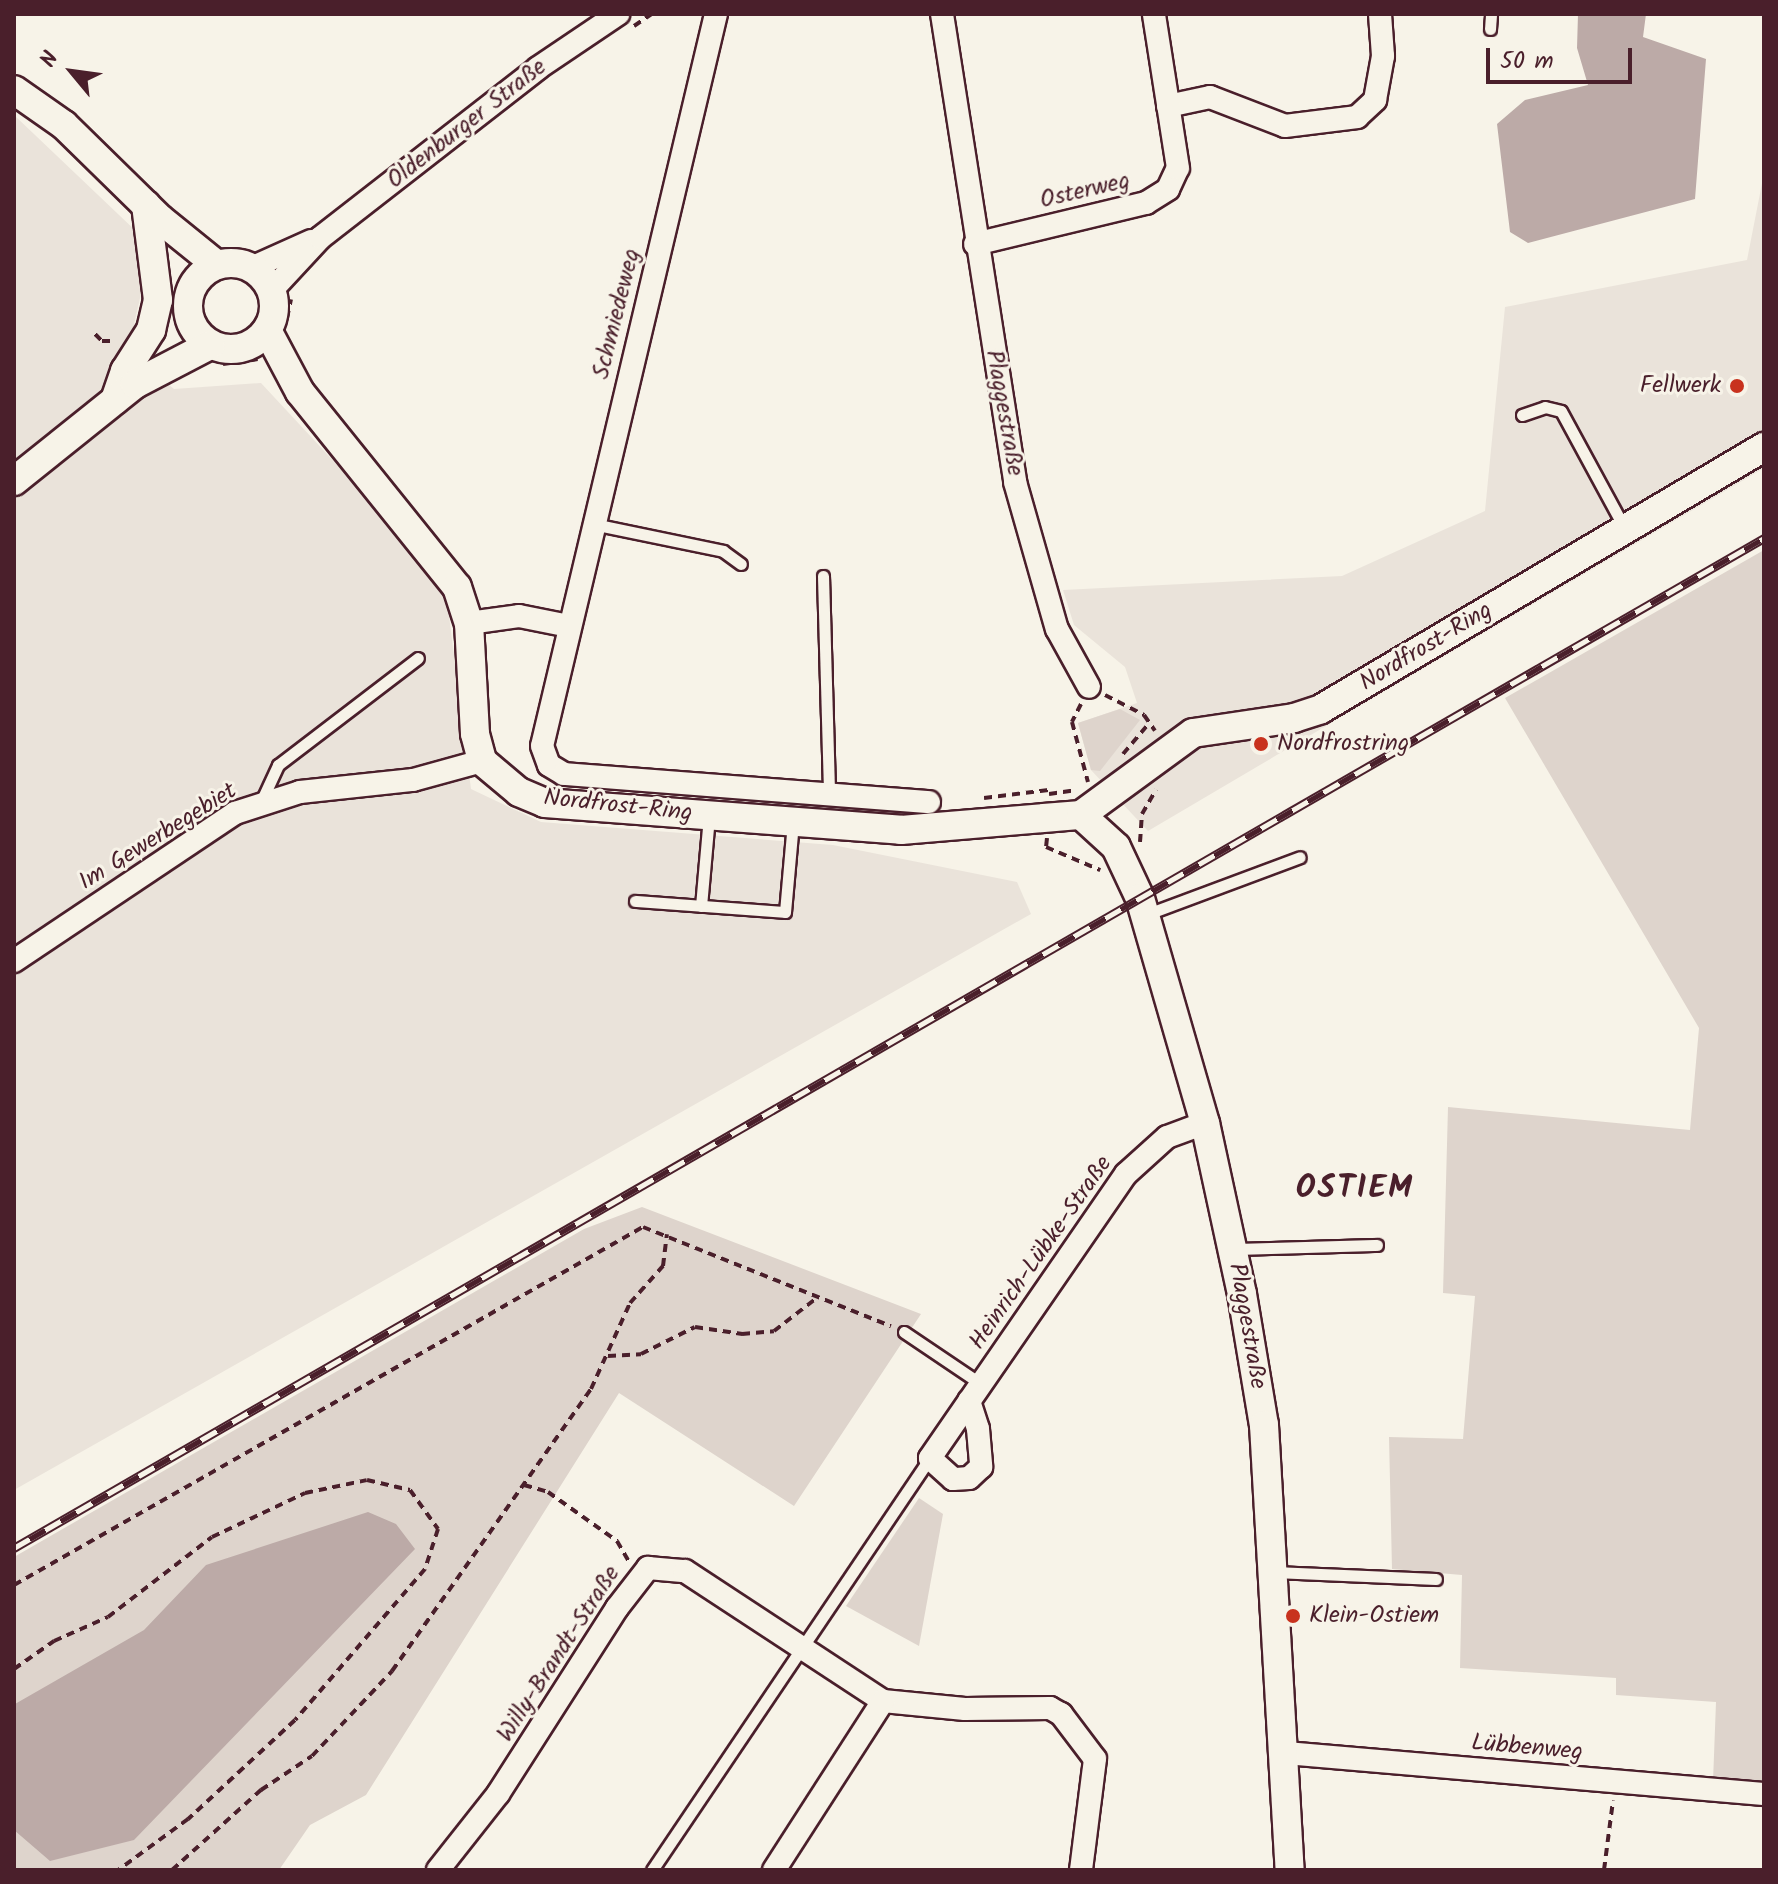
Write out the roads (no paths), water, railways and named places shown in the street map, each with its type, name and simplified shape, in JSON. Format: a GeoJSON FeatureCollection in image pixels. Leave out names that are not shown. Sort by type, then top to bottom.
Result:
{"type":"FeatureCollection","features":[{"type":"Feature","properties":{"kind":"street","name":"Oldenburger Straße"},"geometry":{"type":"LineString","coordinates":[[271,291],[320,238],[538,68],[618,14]]}},
{"type":"Feature","properties":{"kind":"street","name":"Schmiedeweg"},"geometry":{"type":"LineString","coordinates":[[716,14],[592,524],[542,746],[549,765],[564,774],[929,802]]}},
{"type":"Feature","properties":{"kind":"street","name":"Plaggestraße"},"geometry":{"type":"LineString","coordinates":[[942,14],[975,244],[1015,482],[1057,629],[1089,687]]}},
{"type":"Feature","properties":{"kind":"street","name":"Osterweg"},"geometry":{"type":"LineString","coordinates":[[975,244],[1146,203],[1168,189],[1178,168],[1154,14]]}},
{"type":"Feature","properties":{"kind":"street"},"geometry":{"type":"LineString","coordinates":[[1168,106],[1210,97],[1285,126],[1357,117],[1375,100],[1383,56],[1380,14]]}},
{"type":"Feature","properties":{"kind":"street"},"geometry":{"type":"LineString","coordinates":[[14,90],[64,125],[153,212],[217,265],[251,268],[271,291],[273,318],[256,339]]}},
{"type":"Feature","properties":{"kind":"street"},"geometry":{"type":"LineString","coordinates":[[153,212],[194,283]]}},
{"type":"Feature","properties":{"kind":"street"},"geometry":{"type":"LineString","coordinates":[[125,392],[125,371],[151,330],[158,300],[153,212]]}},
{"type":"Feature","properties":{"kind":"street","name":"Oldenburger Straße"},"geometry":{"type":"LineString","coordinates":[[251,268],[320,238]]}},
{"type":"Feature","properties":{"kind":"street"},"geometry":{"type":"LineString","coordinates":[[200,335],[188,297],[194,283],[217,265]]}},
{"type":"Feature","properties":{"kind":"street"},"geometry":{"type":"LineString","coordinates":[[14,481],[200,335],[256,339],[457,587],[469,623],[475,734],[482,761]]}},
{"type":"Feature","properties":{"kind":"street","name":"Nordfrost-Ring"},"geometry":{"type":"LineString","coordinates":[[482,761],[519,792],[545,803],[793,822],[945,829],[1049,802],[1081,802],[1193,733],[1294,718],[1321,709],[1764,447]]}},
{"type":"Feature","properties":{"kind":"street"},"geometry":{"type":"LineString","coordinates":[[469,623],[519,616],[569,626]]}},
{"type":"Feature","properties":{"kind":"street","name":"Im Gewerbegebiet"},"geometry":{"type":"LineString","coordinates":[[14,961],[235,813],[300,792],[413,780],[482,761]]}},
{"type":"Feature","properties":{"kind":"street","name":"Plaggestraße"},"geometry":{"type":"LineString","coordinates":[[1081,802],[1116,847],[1145,915],[1205,1123],[1233,1249],[1264,1425],[1290,1870]]}},
{"type":"Feature","properties":{"kind":"street","name":"Heinrich-Lübke-Straße"},"geometry":{"type":"LineString","coordinates":[[930,1458],[1126,1174],[1167,1137],[1205,1123]]}},
{"type":"Feature","properties":{"kind":"street"},"geometry":{"type":"LineString","coordinates":[[930,1458],[953,1479],[969,1478],[981,1467],[975,1393]]}},
{"type":"Feature","properties":{"kind":"street","name":"Willy-Brandt-Straße"},"geometry":{"type":"LineString","coordinates":[[438,1870],[498,1794],[638,1577],[648,1568],[685,1571],[801,1644],[883,1701]]}},
{"type":"Feature","properties":{"kind":"street"},"geometry":{"type":"LineString","coordinates":[[774,1870],[883,1701],[965,1709],[1050,1708],[1061,1714],[1095,1759],[1081,1870]]}},
{"type":"Feature","properties":{"kind":"street","name":"Lübbenweg"},"geometry":{"type":"LineString","coordinates":[[1285,1753],[1764,1794]]}},
{"type":"Feature","properties":{"kind":"lane"},"geometry":{"type":"LineString","coordinates":[[1490,29],[1491,14]]}},
{"type":"Feature","properties":{"kind":"lane"},"geometry":{"type":"LineString","coordinates":[[1522,415],[1545,407],[1561,411],[1625,529]]}},
{"type":"Feature","properties":{"kind":"lane"},"geometry":{"type":"LineString","coordinates":[[592,524],[723,551],[741,564]]}},
{"type":"Feature","properties":{"kind":"lane"},"geometry":{"type":"LineString","coordinates":[[823,576],[829,794]]}},
{"type":"Feature","properties":{"kind":"lane"},"geometry":{"type":"LineString","coordinates":[[260,804],[278,765],[418,658]]}},
{"type":"Feature","properties":{"kind":"lane"},"geometry":{"type":"LineString","coordinates":[[701,906],[709,816]]}},
{"type":"Feature","properties":{"kind":"lane"},"geometry":{"type":"LineString","coordinates":[[635,901],[785,912],[793,822]]}},
{"type":"Feature","properties":{"kind":"lane"},"geometry":{"type":"LineString","coordinates":[[1145,915],[1300,857]]}},
{"type":"Feature","properties":{"kind":"lane"},"geometry":{"type":"LineString","coordinates":[[1233,1249],[1377,1245]]}},
{"type":"Feature","properties":{"kind":"lane"},"geometry":{"type":"LineString","coordinates":[[904,1332],[975,1393]]}},
{"type":"Feature","properties":{"kind":"lane","name":"Heinrich-Lübke-Straße"},"geometry":{"type":"LineString","coordinates":[[652,1870],[801,1644],[930,1458]]}},
{"type":"Feature","properties":{"kind":"lane"},"geometry":{"type":"LineString","coordinates":[[1273,1572],[1436,1579]]}},
{"type":"Feature","properties":{"kind":"railway"},"geometry":{"type":"LineString","coordinates":[[14,1548],[1764,538]]}},
{"type":"Feature","properties":{"kind":"place","name":"Fellwerk"},"geometry":{"type":"Point","coordinates":[1737,386]}},
{"type":"Feature","properties":{"kind":"place","name":"Nordfrostring"},"geometry":{"type":"Point","coordinates":[1261,744]}},
{"type":"Feature","properties":{"kind":"place","name":"Klein-Ostiem"},"geometry":{"type":"Point","coordinates":[1293,1616]}},
{"type":"Feature","properties":{"kind":"district","name":"OSTIEM"},"geometry":{"type":"Point","coordinates":[1355,1189]}}]}
